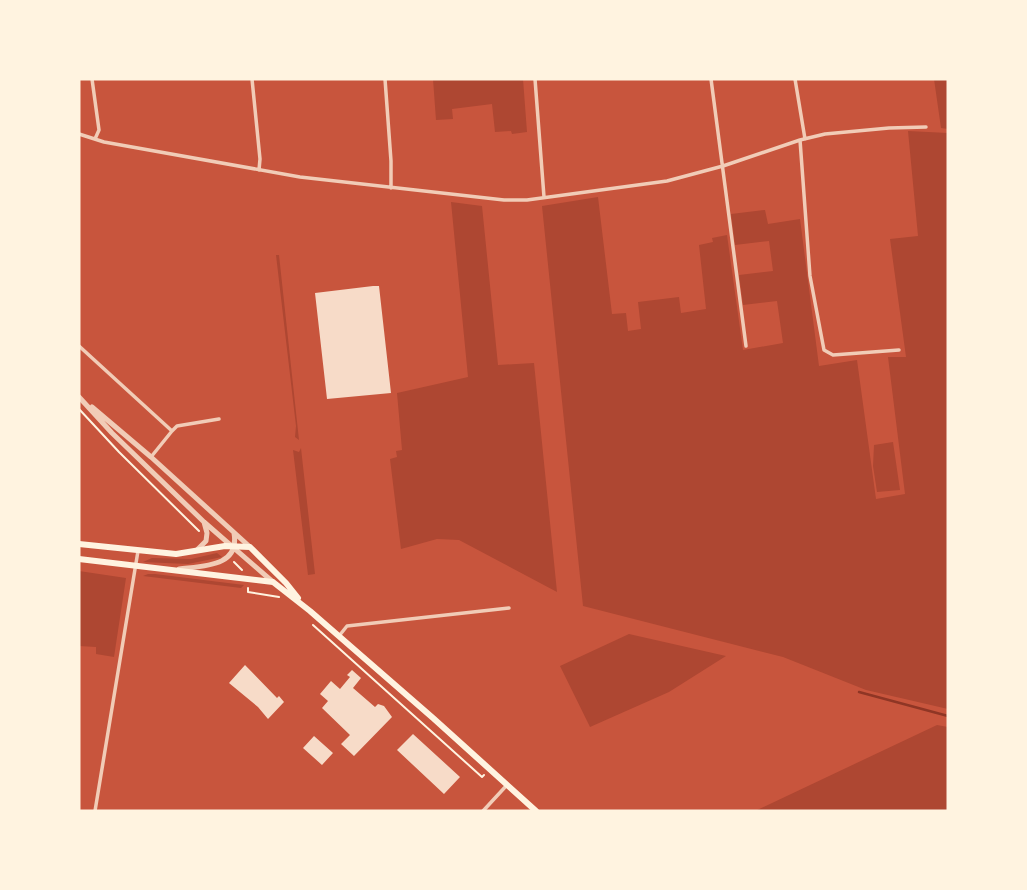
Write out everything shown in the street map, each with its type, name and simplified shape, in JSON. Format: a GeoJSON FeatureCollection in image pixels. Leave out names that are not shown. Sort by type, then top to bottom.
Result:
{"type":"FeatureCollection","features":[{"type":"Feature","properties":{"kind":"main road"},"geometry":{"type":"LineString","coordinates":[[79,544],[176,554],[225,546],[250,547],[286,583],[303,605]]}},
{"type":"Feature","properties":{"kind":"main road"},"geometry":{"type":"LineString","coordinates":[[79,559],[273,582],[339,636],[536,811]]}},
{"type":"Feature","properties":{"kind":"street"},"geometry":{"type":"LineString","coordinates":[[92,79],[99,130],[95,139]]}},
{"type":"Feature","properties":{"kind":"street"},"geometry":{"type":"LineString","coordinates":[[252,79],[259,170]]}},
{"type":"Feature","properties":{"kind":"street"},"geometry":{"type":"LineString","coordinates":[[385,79],[391,188]]}},
{"type":"Feature","properties":{"kind":"street"},"geometry":{"type":"LineString","coordinates":[[535,79],[544,197]]}},
{"type":"Feature","properties":{"kind":"street"},"geometry":{"type":"LineString","coordinates":[[711,79],[746,346]]}},
{"type":"Feature","properties":{"kind":"street"},"geometry":{"type":"LineString","coordinates":[[795,79],[802,139],[810,276],[824,350],[833,355],[899,350]]}},
{"type":"Feature","properties":{"kind":"street"},"geometry":{"type":"LineString","coordinates":[[79,134],[259,170],[504,200],[667,181],[825,134],[926,127]]}},
{"type":"Feature","properties":{"kind":"street"},"geometry":{"type":"LineString","coordinates":[[79,346],[172,431]]}},
{"type":"Feature","properties":{"kind":"street"},"geometry":{"type":"LineString","coordinates":[[79,397],[152,457],[250,547]]}},
{"type":"Feature","properties":{"kind":"street"},"geometry":{"type":"LineString","coordinates":[[79,397],[112,433],[204,522],[273,582]]}},
{"type":"Feature","properties":{"kind":"street"},"geometry":{"type":"LineString","coordinates":[[152,457],[177,426],[219,419]]}},
{"type":"Feature","properties":{"kind":"street"},"geometry":{"type":"LineString","coordinates":[[191,553],[205,544],[207,533],[204,522]]}},
{"type":"Feature","properties":{"kind":"street"},"geometry":{"type":"LineString","coordinates":[[169,571],[221,563],[229,558],[234,547],[233,531]]}},
{"type":"Feature","properties":{"kind":"street"},"geometry":{"type":"LineString","coordinates":[[95,811],[138,551]]}},
{"type":"Feature","properties":{"kind":"street"},"geometry":{"type":"LineString","coordinates":[[339,636],[347,626],[509,608]]}},
{"type":"Feature","properties":{"kind":"street"},"geometry":{"type":"LineString","coordinates":[[483,811],[507,785]]}},
{"type":"Feature","properties":{"kind":"path"},"geometry":{"type":"LineString","coordinates":[[79,409],[201,534]]}},
{"type":"Feature","properties":{"kind":"path"},"geometry":{"type":"LineString","coordinates":[[232,560],[248,576]]}},
{"type":"Feature","properties":{"kind":"path"},"geometry":{"type":"LineString","coordinates":[[248,585],[248,592],[281,598]]}},
{"type":"Feature","properties":{"kind":"path"},"geometry":{"type":"LineString","coordinates":[[314,625],[484,775]]}},
{"type":"Feature","properties":{"kind":"shaded area"},"geometry":{"type":"Polygon","coordinates":[[[433,79],[523,79],[527,132],[495,132],[492,104],[452,109],[453,119],[436,120],[433,79]]]}},
{"type":"Feature","properties":{"kind":"shaded area"},"geometry":{"type":"Polygon","coordinates":[[[934,79],[948,79],[948,129],[941,128],[934,79]]]}},
{"type":"Feature","properties":{"kind":"shaded area"},"geometry":{"type":"Polygon","coordinates":[[[908,131],[948,133],[948,709],[866,690],[783,657],[583,606],[542,206],[598,197],[612,314],[626,313],[628,331],[641,329],[638,302],[679,297],[681,313],[706,309],[699,245],[713,242],[712,238],[727,235],[743,350],[783,343],[777,301],[743,305],[739,275],[773,271],[769,241],[735,245],[731,214],[765,210],[768,224],[800,219],[819,366],[857,360],[876,499],[905,494],[888,357],[906,357],[890,239],[918,236],[908,131]]]}},
{"type":"Feature","properties":{"kind":"shaded area"},"geometry":{"type":"Polygon","coordinates":[[[451,202],[482,206],[498,365],[534,363],[557,592],[459,540],[437,539],[401,549],[390,459],[397,457],[396,451],[402,450],[397,393],[468,377],[451,202]]]}},
{"type":"Feature","properties":{"kind":"shaded area"},"geometry":{"type":"Polygon","coordinates":[[[276,255],[279,255],[299,440],[295,437],[296,426],[276,255]]]}},
{"type":"Feature","properties":{"kind":"shaded area"},"geometry":{"type":"Polygon","coordinates":[[[893,442],[900,490],[877,492],[873,466],[874,445],[893,442]]]}},
{"type":"Feature","properties":{"kind":"shaded area"},"geometry":{"type":"Polygon","coordinates":[[[301,448],[315,574],[308,575],[293,450],[299,452],[301,448]]]}},
{"type":"Feature","properties":{"kind":"shaded area"},"geometry":{"type":"Polygon","coordinates":[[[217,553],[222,557],[188,564],[143,562],[152,558],[191,559],[217,553]]]}},
{"type":"Feature","properties":{"kind":"shaded area"},"geometry":{"type":"Polygon","coordinates":[[[79,571],[126,578],[114,657],[96,654],[96,647],[79,646],[79,571]]]}},
{"type":"Feature","properties":{"kind":"shaded area"},"geometry":{"type":"Polygon","coordinates":[[[148,574],[244,585],[241,588],[143,576],[148,574]]]}},
{"type":"Feature","properties":{"kind":"shaded area"},"geometry":{"type":"Polygon","coordinates":[[[629,634],[726,656],[669,692],[590,727],[560,666],[629,634]]]}},
{"type":"Feature","properties":{"kind":"shaded area"},"geometry":{"type":"Polygon","coordinates":[[[937,725],[948,727],[948,811],[755,811],[937,725]]]}},
{"type":"Feature","properties":{"kind":"building"},"geometry":{"type":"Polygon","coordinates":[[[379,286],[391,393],[327,399],[315,293],[379,286]]]}},
{"type":"Feature","properties":{"kind":"building"},"geometry":{"type":"Polygon","coordinates":[[[245,665],[284,702],[268,719],[229,683],[245,665]]]}},
{"type":"Feature","properties":{"kind":"building"},"geometry":{"type":"Polygon","coordinates":[[[352,670],[361,678],[353,688],[375,707],[378,704],[384,706],[392,717],[354,756],[341,744],[350,735],[322,708],[328,701],[320,694],[331,681],[340,689],[352,670]]]}},
{"type":"Feature","properties":{"kind":"building"},"geometry":{"type":"Polygon","coordinates":[[[413,734],[460,777],[444,794],[397,750],[413,734]]]}},
{"type":"Feature","properties":{"kind":"building"},"geometry":{"type":"Polygon","coordinates":[[[314,736],[333,753],[322,765],[303,748],[314,736]]]}},
{"type":"Feature","properties":{"kind":"waterway"},"geometry":{"type":"LineString","coordinates":[[859,692],[948,716]]}}]}
